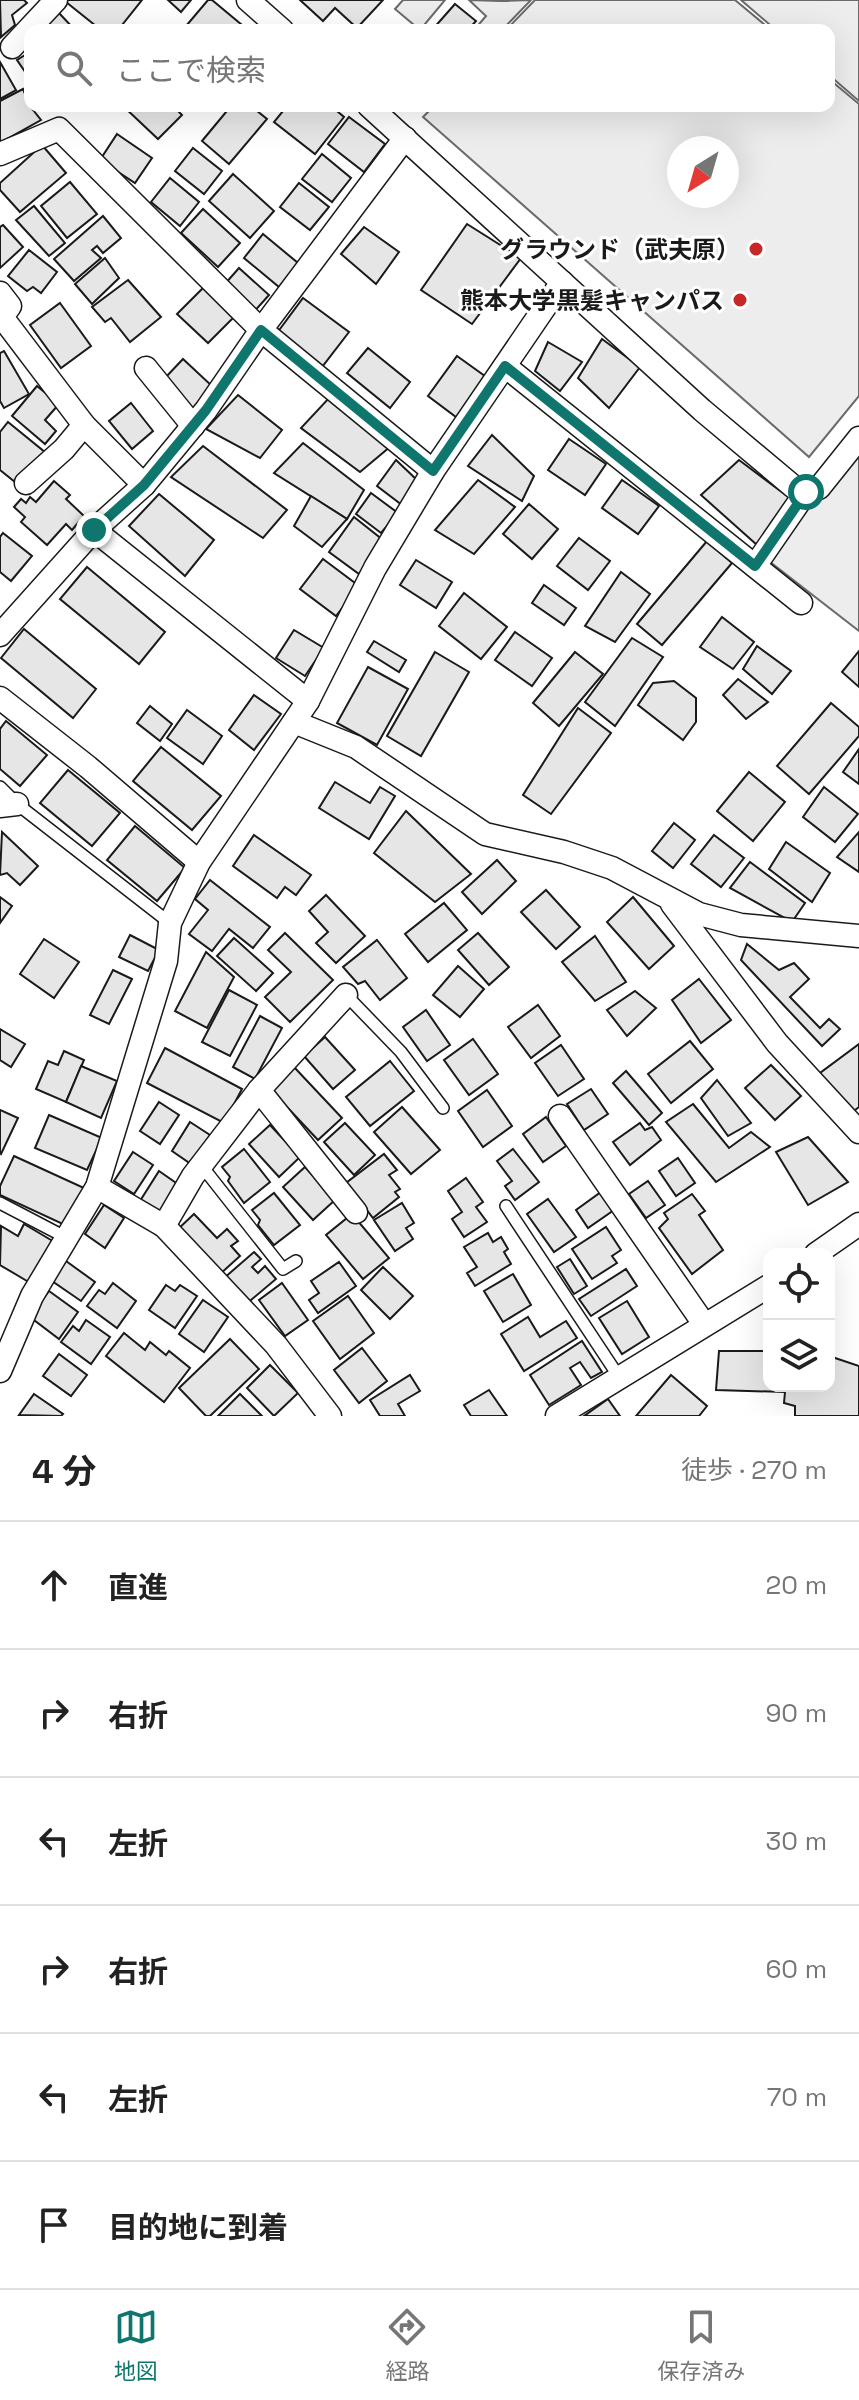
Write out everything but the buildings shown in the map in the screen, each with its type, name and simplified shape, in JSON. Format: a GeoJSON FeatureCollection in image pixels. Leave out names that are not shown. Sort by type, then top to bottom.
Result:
{"type":"FeatureCollection","features":[{"type":"Feature","properties":{"kind":"street"},"geometry":{"type":"LineString","coordinates":[[34,24],[56,0]]}},
{"type":"Feature","properties":{"kind":"street"},"geometry":{"type":"LineString","coordinates":[[248,0],[275,24]]}},
{"type":"Feature","properties":{"kind":"street"},"geometry":{"type":"LineString","coordinates":[[12,47],[24,34]]}},
{"type":"Feature","properties":{"kind":"street"},"geometry":{"type":"LineString","coordinates":[[376,112],[702,410],[801,493],[819,488],[859,438]]}},
{"type":"Feature","properties":{"kind":"street"},"geometry":{"type":"LineString","coordinates":[[0,154],[59,129],[261,330],[433,471]]}},
{"type":"Feature","properties":{"kind":"street"},"geometry":{"type":"LineString","coordinates":[[0,635],[94,530],[144,485],[193,426],[405,138]]}},
{"type":"Feature","properties":{"kind":"street"},"geometry":{"type":"LineString","coordinates":[[0,1371],[32,1296],[97,1187],[166,961],[170,923],[199,862],[308,701],[375,568],[433,471],[562,282]]}},
{"type":"Feature","properties":{"kind":"street"},"geometry":{"type":"LineString","coordinates":[[0,293],[10,306],[2,317],[84,425],[144,485]]}},
{"type":"Feature","properties":{"kind":"street"},"geometry":{"type":"LineString","coordinates":[[505,366],[801,603]]}},
{"type":"Feature","properties":{"kind":"street"},"geometry":{"type":"LineString","coordinates":[[146,368],[193,426]]}},
{"type":"Feature","properties":{"kind":"street"},"geometry":{"type":"LineString","coordinates":[[26,483],[64,449],[84,425]]}},
{"type":"Feature","properties":{"kind":"street"},"geometry":{"type":"LineString","coordinates":[[755,566],[806,492]]}},
{"type":"Feature","properties":{"kind":"street"},"geometry":{"type":"LineString","coordinates":[[94,530],[308,701]]}},
{"type":"Feature","properties":{"kind":"street"},"geometry":{"type":"LineString","coordinates":[[0,698],[88,767],[199,862]]}},
{"type":"Feature","properties":{"kind":"street"},"geometry":{"type":"LineString","coordinates":[[294,722],[356,747],[485,834],[564,852],[600,864],[699,914],[741,925],[859,936]]}},
{"type":"Feature","properties":{"kind":"street"},"geometry":{"type":"LineString","coordinates":[[667,898],[777,1043],[859,1132]]}},
{"type":"Feature","properties":{"kind":"street"},"geometry":{"type":"LineString","coordinates":[[164,1226],[201,1165],[259,1090],[346,995]]}},
{"type":"Feature","properties":{"kind":"street"},"geometry":{"type":"LineString","coordinates":[[259,1090],[356,1212]]}},
{"type":"Feature","properties":{"kind":"street"},"geometry":{"type":"LineString","coordinates":[[560,1116],[704,1324]]}},
{"type":"Feature","properties":{"kind":"street"},"geometry":{"type":"LineString","coordinates":[[97,1187],[164,1226],[276,1345],[330,1416]]}},
{"type":"Feature","properties":{"kind":"street"},"geometry":{"type":"LineString","coordinates":[[825,1248],[859,1224]]}},
{"type":"Feature","properties":{"kind":"street"},"geometry":{"type":"LineString","coordinates":[[557,1416],[763,1290]]}},
{"type":"Feature","properties":{"kind":"lane"},"geometry":{"type":"LineString","coordinates":[[0,787],[8,805],[170,923]]}},
{"type":"Feature","properties":{"kind":"lane"},"geometry":{"type":"LineString","coordinates":[[346,995],[401,1052],[443,1108]]}},
{"type":"Feature","properties":{"kind":"lane"},"geometry":{"type":"LineString","coordinates":[[201,1165],[283,1269],[296,1261]]}},
{"type":"Feature","properties":{"kind":"lane"},"geometry":{"type":"LineString","coordinates":[[0,1203],[67,1238]]}},
{"type":"Feature","properties":{"kind":"lane"},"geometry":{"type":"LineString","coordinates":[[506,1206],[619,1377]]}},
{"type":"Feature","properties":{"kind":"shaded area"},"geometry":{"type":"Polygon","coordinates":[[[403,0],[445,0],[425,24],[413,24],[395,9],[403,0]]]}},
{"type":"Feature","properties":{"kind":"shaded area"},"geometry":{"type":"Polygon","coordinates":[[[469,0],[531,0],[508,24],[479,24],[486,16],[469,0]]]}},
{"type":"Feature","properties":{"kind":"shaded area"},"geometry":{"type":"Polygon","coordinates":[[[535,0],[735,0],[764,24],[512,24],[535,0]]]}},
{"type":"Feature","properties":{"kind":"shaded area"},"geometry":{"type":"Polygon","coordinates":[[[741,0],[859,0],[859,101],[835,80],[835,24],[769,24],[741,0]]]}},
{"type":"Feature","properties":{"kind":"shaded area","name":"熊本大学黒髪キャンパス"},"geometry":{"type":"Polygon","coordinates":[[[835,84],[859,104],[859,396],[809,457],[423,117],[428,112],[835,112],[835,84]]]}},
{"type":"Feature","properties":{"kind":"shaded area"},"geometry":{"type":"Polygon","coordinates":[[[859,438],[859,631],[765,558],[859,438]]]}},
{"type":"Feature","properties":{"kind":"place","name":"グラウンド（武夫原）"},"geometry":{"type":"Point","coordinates":[756,249]}},
{"type":"Feature","properties":{"kind":"place","name":"熊本大学黒髪キャンパス"},"geometry":{"type":"Point","coordinates":[740,300]}},
{"type":"Feature","properties":{"kind":"route"},"geometry":{"type":"LineString","coordinates":[[94,530],[144,485],[206,410],[261,330],[433,471],[505,366],[755,566],[806,492]]}}]}
